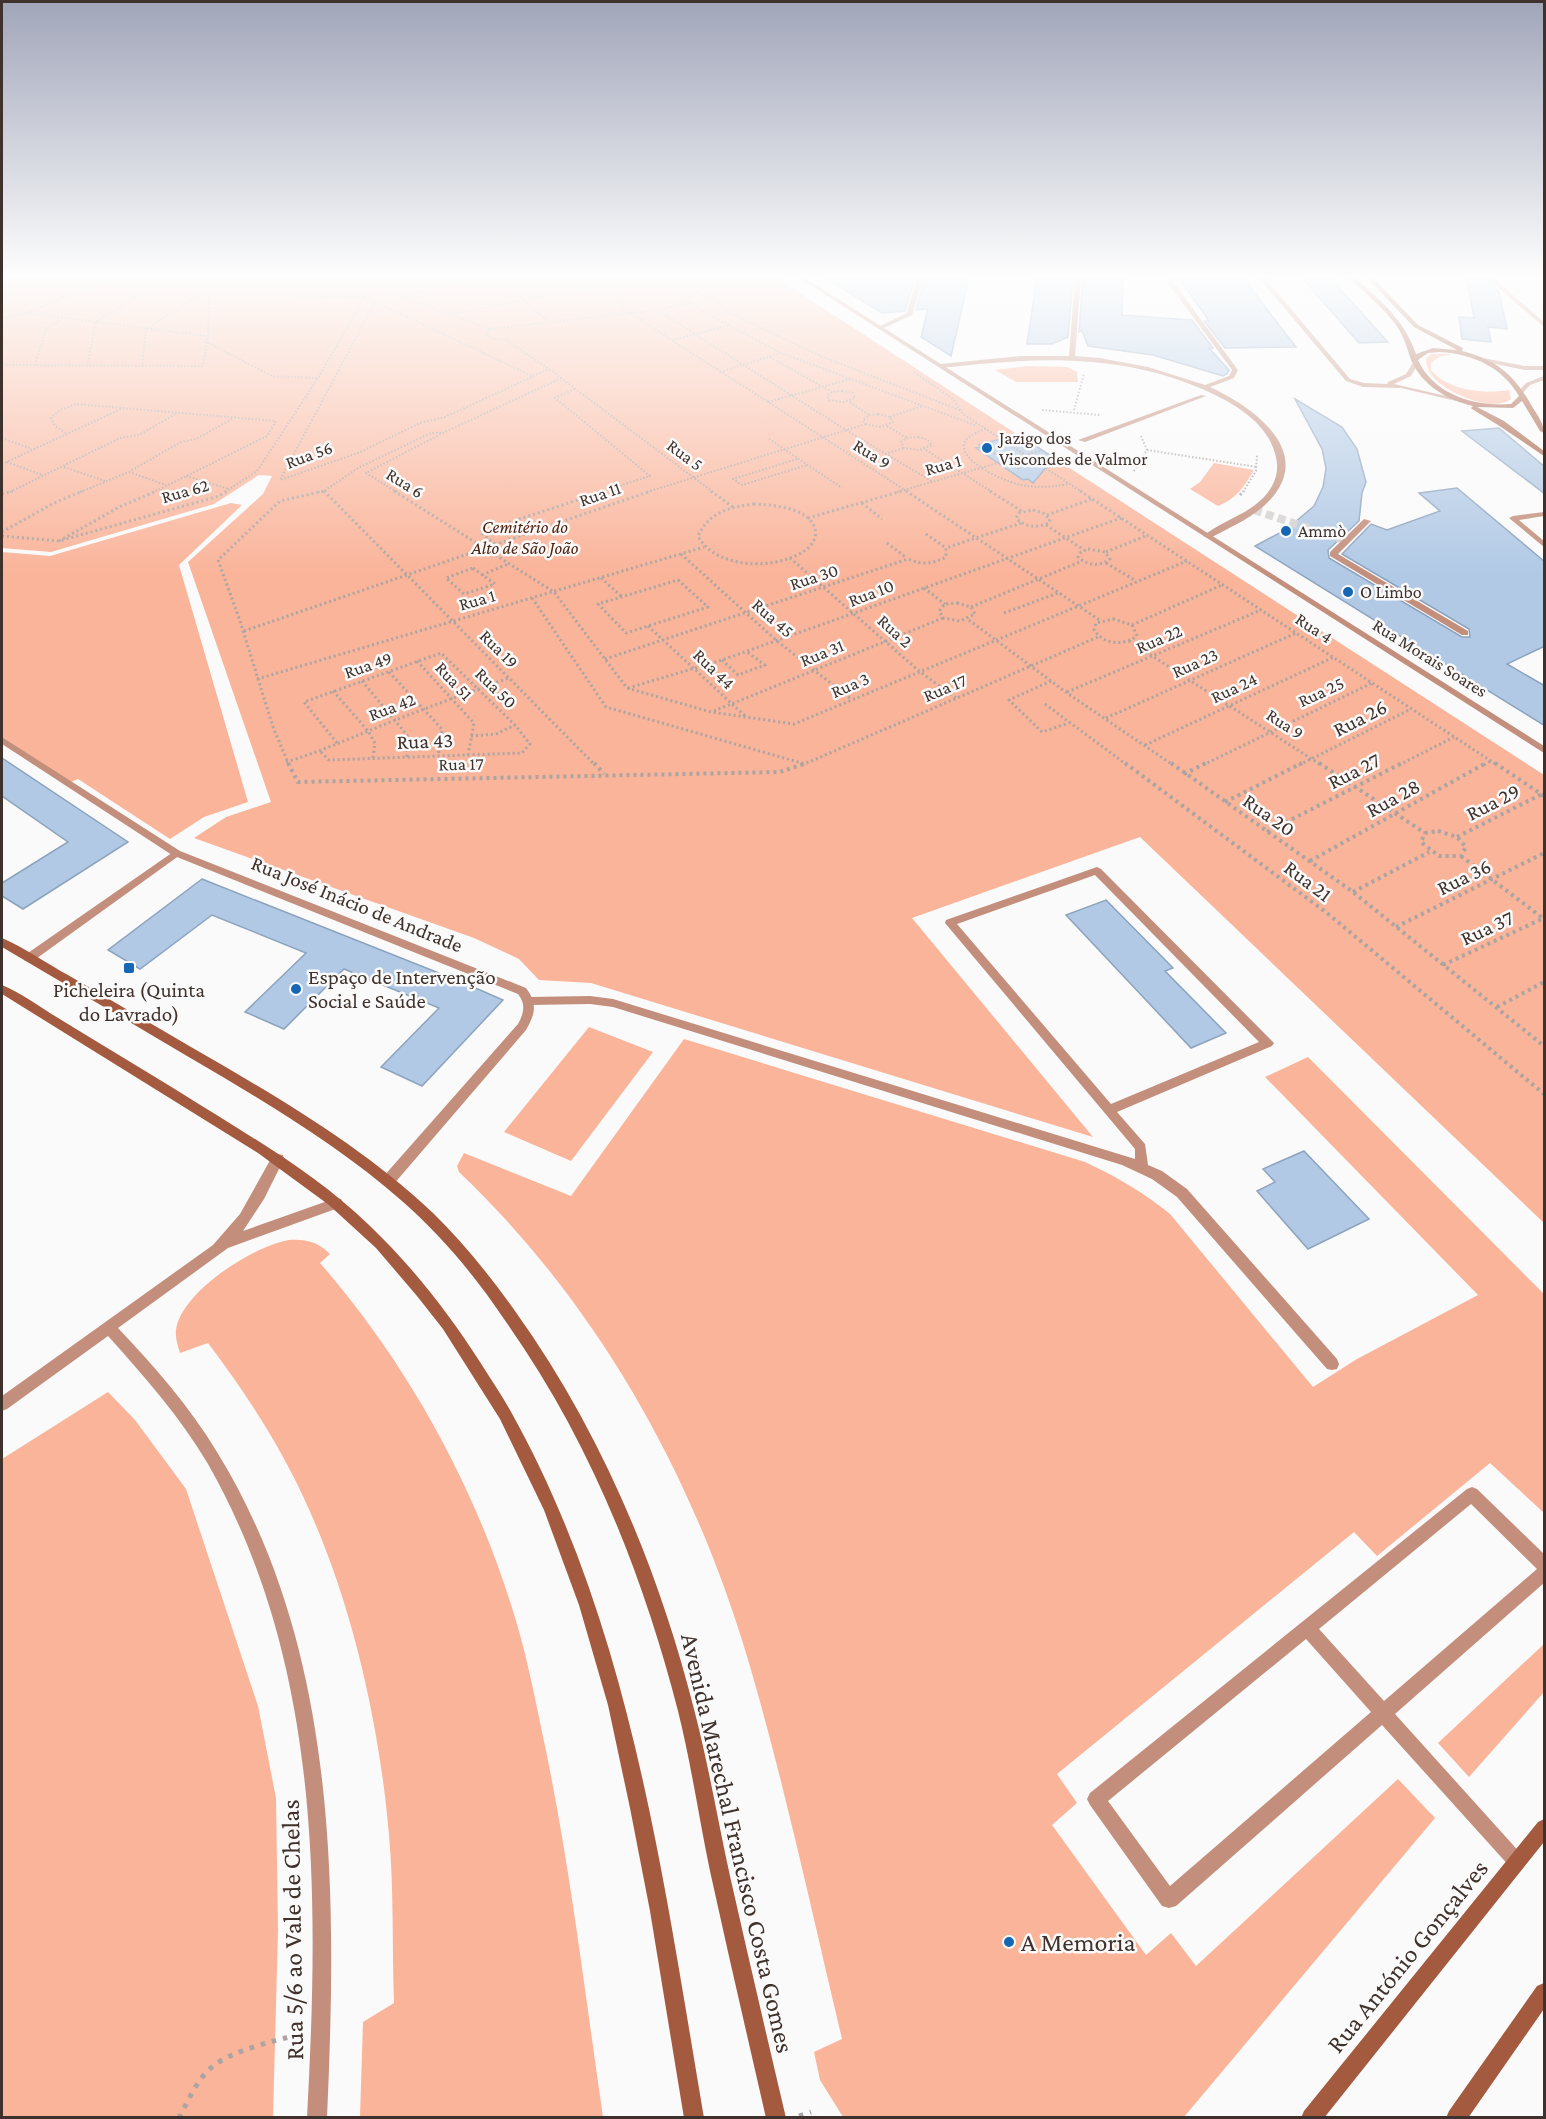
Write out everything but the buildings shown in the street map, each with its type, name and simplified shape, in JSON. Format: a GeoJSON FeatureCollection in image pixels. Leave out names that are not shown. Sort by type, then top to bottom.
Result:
{"type":"FeatureCollection","features":[{"type":"Feature","properties":{"kind":"main road"},"geometry":{"type":"LineString","coordinates":[[1427,377],[1432,383],[1501,423],[1545,454]]}},
{"type":"Feature","properties":{"kind":"main road"},"geometry":{"type":"LineString","coordinates":[[1508,377],[1545,431]]}},
{"type":"Feature","properties":{"kind":"main road"},"geometry":{"type":"LineString","coordinates":[[1459,400],[1479,406],[1503,408],[1513,406],[1521,395]]}},
{"type":"Feature","properties":{"kind":"main road","name":"Avenida Marechal Francisco Costa Gomes"},"geometry":{"type":"LineString","coordinates":[[2,942],[273,1100],[388,1181],[449,1238],[498,1298],[547,1370],[586,1440],[625,1528],[659,1620],[687,1714],[713,1841],[776,2118]]}},
{"type":"Feature","properties":{"kind":"main road"},"geometry":{"type":"LineString","coordinates":[[2,989],[278,1159],[336,1203],[427,1296],[484,1377],[518,1437],[535,1473],[576,1572],[613,1688],[643,1828],[694,2118]]}},
{"type":"Feature","properties":{"kind":"main road","name":"Rua António Gonçalves"},"geometry":{"type":"LineString","coordinates":[[1311,2118],[1545,1828]]}},
{"type":"Feature","properties":{"kind":"main road"},"geometry":{"type":"LineString","coordinates":[[1456,2118],[1545,1993]]}},
{"type":"Feature","properties":{"kind":"street","name":"Rua Morais Soares"},"geometry":{"type":"LineString","coordinates":[[959,377],[1545,750]]}},
{"type":"Feature","properties":{"kind":"street"},"geometry":{"type":"LineString","coordinates":[[1171,377],[1204,387],[1242,408],[1261,424],[1273,439],[1281,462],[1276,487],[1263,503],[1246,516],[1207,536]]}},
{"type":"Feature","properties":{"kind":"street"},"geometry":{"type":"LineString","coordinates":[[1204,387],[1232,377]]}},
{"type":"Feature","properties":{"kind":"street"},"geometry":{"type":"LineString","coordinates":[[1345,377],[1359,384],[1401,386],[1459,400]]}},
{"type":"Feature","properties":{"kind":"street"},"geometry":{"type":"LineString","coordinates":[[1383,384],[1407,377]]}},
{"type":"Feature","properties":{"kind":"street"},"geometry":{"type":"LineString","coordinates":[[1521,395],[1528,384],[1545,378]]}},
{"type":"Feature","properties":{"kind":"street"},"geometry":{"type":"LineString","coordinates":[[1082,440],[1203,396]]}},
{"type":"Feature","properties":{"kind":"street"},"geometry":{"type":"LineString","coordinates":[[1545,514],[1513,518],[1545,546]]}},
{"type":"Feature","properties":{"kind":"street"},"geometry":{"type":"LineString","coordinates":[[1367,521],[1333,554],[1465,633]]}},
{"type":"Feature","properties":{"kind":"street","name":"Rua José Inácio de Andrade"},"geometry":{"type":"LineString","coordinates":[[2,740],[176,853],[508,984],[522,991],[530,1001]]}},
{"type":"Feature","properties":{"kind":"street"},"geometry":{"type":"LineString","coordinates":[[29,958],[176,853]]}},
{"type":"Feature","properties":{"kind":"street"},"geometry":{"type":"LineString","coordinates":[[1109,1110],[1268,1043],[1097,871],[950,923],[1141,1148],[1142,1168]]}},
{"type":"Feature","properties":{"kind":"street"},"geometry":{"type":"LineString","coordinates":[[388,1181],[522,1027],[531,1008],[530,1001],[590,1000],[613,1003],[1092,1149],[1157,1175],[1182,1193],[1332,1364]]}},
{"type":"Feature","properties":{"kind":"street"},"geometry":{"type":"LineString","coordinates":[[2,1404],[218,1249],[234,1234],[256,1202],[278,1159]]}},
{"type":"Feature","properties":{"kind":"street"},"geometry":{"type":"LineString","coordinates":[[218,1249],[274,1224],[336,1203]]}},
{"type":"Feature","properties":{"kind":"street","name":"Rua 5/6 ao Vale de Chelas"},"geometry":{"type":"LineString","coordinates":[[109,1328],[159,1382],[213,1460],[231,1492],[268,1580],[289,1646],[306,1726],[318,1825],[322,1884],[321,2030],[317,2118]]}},
{"type":"Feature","properties":{"kind":"street"},"geometry":{"type":"LineString","coordinates":[[1545,1565],[1472,1494],[1096,1799],[1169,1899],[1545,1573]]}},
{"type":"Feature","properties":{"kind":"street"},"geometry":{"type":"LineString","coordinates":[[1307,1628],[1517,1862]]}},
{"type":"Feature","properties":{"kind":"path"},"geometry":{"type":"LineString","coordinates":[[292,377],[318,378]]}},
{"type":"Feature","properties":{"kind":"path","name":"Rua 56"},"geometry":{"type":"LineString","coordinates":[[335,377],[280,480],[358,453],[420,423],[445,417],[530,377]]}},
{"type":"Feature","properties":{"kind":"path","name":"Rua 9"},"geometry":{"type":"LineString","coordinates":[[728,377],[905,490],[1101,621]]}},
{"type":"Feature","properties":{"kind":"path"},"geometry":{"type":"LineString","coordinates":[[762,377],[933,482]]}},
{"type":"Feature","properties":{"kind":"path"},"geometry":{"type":"LineString","coordinates":[[806,377],[832,392]]}},
{"type":"Feature","properties":{"kind":"path"},"geometry":{"type":"LineString","coordinates":[[845,377],[986,429]]}},
{"type":"Feature","properties":{"kind":"path"},"geometry":{"type":"LineString","coordinates":[[875,377],[963,411]]}},
{"type":"Feature","properties":{"kind":"path"},"geometry":{"type":"LineString","coordinates":[[921,377],[952,399],[963,414],[986,429]]}},
{"type":"Feature","properties":{"kind":"path","name":"Rua 62"},"geometry":{"type":"LineString","coordinates":[[2,534],[59,541],[219,496],[257,471],[318,378]]}},
{"type":"Feature","properties":{"kind":"path","name":"Rua 5"},"geometry":{"type":"LineString","coordinates":[[561,378],[733,507]]}},
{"type":"Feature","properties":{"kind":"path","name":"Rua 6"},"geometry":{"type":"LineString","coordinates":[[554,592],[366,473],[443,433],[561,378]]}},
{"type":"Feature","properties":{"kind":"path"},"geometry":{"type":"LineString","coordinates":[[768,402],[851,379]]}},
{"type":"Feature","properties":{"kind":"path"},"geometry":{"type":"LineString","coordinates":[[496,544],[480,532],[650,476],[555,398],[576,389]]}},
{"type":"Feature","properties":{"kind":"path"},"geometry":{"type":"LineString","coordinates":[[832,392],[853,393],[855,398],[850,402],[840,403],[829,400],[827,396],[832,392]]}},
{"type":"Feature","properties":{"kind":"path"},"geometry":{"type":"LineString","coordinates":[[850,402],[868,415]]}},
{"type":"Feature","properties":{"kind":"path"},"geometry":{"type":"LineString","coordinates":[[59,541],[121,506],[267,436],[276,421],[76,404],[60,410],[51,418],[55,426],[66,433]]}},
{"type":"Feature","properties":{"kind":"path"},"geometry":{"type":"LineString","coordinates":[[890,417],[893,422],[887,426],[877,427],[866,424],[863,420],[868,415],[878,414],[890,417],[924,406]]}},
{"type":"Feature","properties":{"kind":"path"},"geometry":{"type":"LineString","coordinates":[[2,464],[123,408]]}},
{"type":"Feature","properties":{"kind":"path"},"geometry":{"type":"LineString","coordinates":[[2,494],[11,492],[120,438],[139,435],[178,413]]}},
{"type":"Feature","properties":{"kind":"path"},"geometry":{"type":"LineString","coordinates":[[2,534],[54,503],[129,472],[181,442],[196,439],[235,418]]}},
{"type":"Feature","properties":{"kind":"path","name":"Rua 11"},"geometry":{"type":"LineString","coordinates":[[244,631],[691,477],[866,424]]}},
{"type":"Feature","properties":{"kind":"path"},"geometry":{"type":"LineString","coordinates":[[887,426],[907,438]]}},
{"type":"Feature","properties":{"kind":"path"},"geometry":{"type":"LineString","coordinates":[[986,429],[970,435],[963,449],[968,458],[982,468],[1005,482],[1025,486],[1048,487],[1069,483]]}},
{"type":"Feature","properties":{"kind":"path","name":"Rua 4"},"geometry":{"type":"LineString","coordinates":[[986,429],[1543,795]]}},
{"type":"Feature","properties":{"kind":"path","name":"Rua 17"},"geometry":{"type":"LineString","coordinates":[[443,433],[431,433],[410,443],[358,468],[324,490],[280,501],[218,560],[244,631],[257,679],[286,762],[298,782],[780,772],[805,764],[1098,637]]}},
{"type":"Feature","properties":{"kind":"path"},"geometry":{"type":"LineString","coordinates":[[885,454],[904,448],[914,451],[926,450],[932,445],[928,440],[918,437],[907,438],[901,442],[904,448]]}},
{"type":"Feature","properties":{"kind":"path"},"geometry":{"type":"LineString","coordinates":[[1026,455],[1044,450],[1041,441],[1054,437]]}},
{"type":"Feature","properties":{"kind":"path"},"geometry":{"type":"LineString","coordinates":[[2,438],[32,449]]}},
{"type":"Feature","properties":{"kind":"path"},"geometry":{"type":"LineString","coordinates":[[769,439],[842,488]]}},
{"type":"Feature","properties":{"kind":"path"},"geometry":{"type":"LineString","coordinates":[[1234,500],[1250,486],[1259,458],[1255,448]]}},
{"type":"Feature","properties":{"kind":"path"},"geometry":{"type":"LineString","coordinates":[[926,450],[1023,512]]}},
{"type":"Feature","properties":{"kind":"path"},"geometry":{"type":"LineString","coordinates":[[1147,450],[1257,467]]}},
{"type":"Feature","properties":{"kind":"path"},"geometry":{"type":"LineString","coordinates":[[994,453],[1019,469]]}},
{"type":"Feature","properties":{"kind":"path","name":"Rua 1"},"geometry":{"type":"LineString","coordinates":[[808,518],[1026,455]]}},
{"type":"Feature","properties":{"kind":"path"},"geometry":{"type":"LineString","coordinates":[[797,459],[733,479],[742,485],[807,465]]}},
{"type":"Feature","properties":{"kind":"path"},"geometry":{"type":"LineString","coordinates":[[6,462],[43,475]]}},
{"type":"Feature","properties":{"kind":"path"},"geometry":{"type":"LineString","coordinates":[[63,467],[106,481]]}},
{"type":"Feature","properties":{"kind":"path"},"geometry":{"type":"LineString","coordinates":[[129,472],[166,485]]}},
{"type":"Feature","properties":{"kind":"path"},"geometry":{"type":"LineString","coordinates":[[186,476],[230,489]]}},
{"type":"Feature","properties":{"kind":"path","name":"Rua 19"},"geometry":{"type":"LineString","coordinates":[[324,490],[605,775]]}},
{"type":"Feature","properties":{"kind":"path"},"geometry":{"type":"LineString","coordinates":[[1047,514],[1050,521],[1046,525],[1036,527],[1021,523],[1016,518],[1023,512],[1033,510],[1047,514],[1093,499]]}},
{"type":"Feature","properties":{"kind":"path"},"geometry":{"type":"LineString","coordinates":[[862,503],[882,519]]}},
{"type":"Feature","properties":{"kind":"path"},"geometry":{"type":"LineString","coordinates":[[754,504],[775,506],[794,510],[808,518],[816,529],[815,540],[806,550],[790,558],[767,563],[742,562],[720,557],[704,547],[698,536],[702,524],[714,514],[733,507],[754,504]]}},
{"type":"Feature","properties":{"kind":"path","name":"Rua 10"},"geometry":{"type":"LineString","coordinates":[[627,688],[722,660],[1121,518]]}},
{"type":"Feature","properties":{"kind":"path","name":"Rua 30"},"geometry":{"type":"LineString","coordinates":[[604,659],[908,559],[925,565],[939,561],[946,557],[946,548],[1021,523]]}},
{"type":"Feature","properties":{"kind":"path"},"geometry":{"type":"LineString","coordinates":[[1046,525],[1084,550],[1105,552],[1110,557],[1106,563]]}},
{"type":"Feature","properties":{"kind":"path"},"geometry":{"type":"LineString","coordinates":[[926,534],[946,548]]}},
{"type":"Feature","properties":{"kind":"path"},"geometry":{"type":"LineString","coordinates":[[1105,552],[1148,535]]}},
{"type":"Feature","properties":{"kind":"path"},"geometry":{"type":"LineString","coordinates":[[887,543],[908,559]]}},
{"type":"Feature","properties":{"kind":"path","name":"Rua 1"},"geometry":{"type":"LineString","coordinates":[[257,679],[704,547]]}},
{"type":"Feature","properties":{"kind":"path"},"geometry":{"type":"LineString","coordinates":[[1084,550],[1078,557],[1082,561],[1091,565],[1106,563],[1137,581]]}},
{"type":"Feature","properties":{"kind":"path","name":"Rua 45"},"geometry":{"type":"LineString","coordinates":[[681,554],[777,641],[851,699]]}},
{"type":"Feature","properties":{"kind":"path","name":"Rua 2"},"geometry":{"type":"LineString","coordinates":[[790,558],[919,671],[956,698]]}},
{"type":"Feature","properties":{"kind":"path"},"geometry":{"type":"LineString","coordinates":[[971,607],[975,614],[969,620],[957,622],[943,618],[939,610],[945,604],[957,603],[971,607],[1082,561]]}},
{"type":"Feature","properties":{"kind":"path","name":"Rua 3"},"geometry":{"type":"LineString","coordinates":[[627,688],[711,712],[794,724],[1186,561]]}},
{"type":"Feature","properties":{"kind":"path"},"geometry":{"type":"LineString","coordinates":[[482,575],[509,564]]}},
{"type":"Feature","properties":{"kind":"path"},"geometry":{"type":"LineString","coordinates":[[473,568],[482,575],[495,584],[464,594],[446,578],[473,568]]}},
{"type":"Feature","properties":{"kind":"path"},"geometry":{"type":"LineString","coordinates":[[601,578],[621,597]]}},
{"type":"Feature","properties":{"kind":"path"},"geometry":{"type":"LineString","coordinates":[[678,580],[708,608],[626,633],[598,604],[621,597],[678,580]]}},
{"type":"Feature","properties":{"kind":"path"},"geometry":{"type":"LineString","coordinates":[[1132,624],[1223,585]]}},
{"type":"Feature","properties":{"kind":"path"},"geometry":{"type":"LineString","coordinates":[[923,588],[945,604]]}},
{"type":"Feature","properties":{"kind":"path"},"geometry":{"type":"LineString","coordinates":[[554,592],[627,688]]}},
{"type":"Feature","properties":{"kind":"path"},"geometry":{"type":"LineString","coordinates":[[1004,613],[1059,592]]}},
{"type":"Feature","properties":{"kind":"path"},"geometry":{"type":"LineString","coordinates":[[532,598],[606,707],[805,764]]}},
{"type":"Feature","properties":{"kind":"path","name":"Rua 22"},"geometry":{"type":"LineString","coordinates":[[1067,693],[1261,610]]}},
{"type":"Feature","properties":{"kind":"path","name":"Rua 31"},"geometry":{"type":"LineString","coordinates":[[711,712],[943,618]]}},
{"type":"Feature","properties":{"kind":"path"},"geometry":{"type":"LineString","coordinates":[[1113,619],[1132,624],[1136,628],[1137,636],[1129,641],[1116,642],[1098,637],[1094,630],[1096,623],[1101,621],[1113,619]]}},
{"type":"Feature","properties":{"kind":"path","name":"Rua 20"},"geometry":{"type":"LineString","coordinates":[[969,620],[1067,693],[1353,891],[1545,1046]]}},
{"type":"Feature","properties":{"kind":"path","name":"Rua 44"},"geometry":{"type":"LineString","coordinates":[[648,626],[745,717]]}},
{"type":"Feature","properties":{"kind":"path","name":"Rua 23"},"geometry":{"type":"LineString","coordinates":[[1105,718],[1297,633]]}},
{"type":"Feature","properties":{"kind":"path","name":"Rua 9"},"geometry":{"type":"LineString","coordinates":[[1129,641],[1230,704],[1425,833]]}},
{"type":"Feature","properties":{"kind":"path"},"geometry":{"type":"LineString","coordinates":[[722,660],[738,675],[765,665],[745,651]]}},
{"type":"Feature","properties":{"kind":"path","name":"Rua 49"},"geometry":{"type":"LineString","coordinates":[[337,743],[304,702],[441,653]]}},
{"type":"Feature","properties":{"kind":"path","name":"Rua 50"},"geometry":{"type":"LineString","coordinates":[[441,653],[515,725],[530,744]]}},
{"type":"Feature","properties":{"kind":"path","name":"Rua 24"},"geometry":{"type":"LineString","coordinates":[[1145,745],[1334,657]]}},
{"type":"Feature","properties":{"kind":"path","name":"Rua 51"},"geometry":{"type":"LineString","coordinates":[[417,661],[474,723],[468,754]]}},
{"type":"Feature","properties":{"kind":"path"},"geometry":{"type":"LineString","coordinates":[[389,672],[442,729],[438,756]]}},
{"type":"Feature","properties":{"kind":"path","name":"Rua 42"},"geometry":{"type":"LineString","coordinates":[[286,762],[321,752],[337,743],[394,720],[509,678]]}},
{"type":"Feature","properties":{"kind":"path"},"geometry":{"type":"LineString","coordinates":[[362,681],[407,735],[407,757]]}},
{"type":"Feature","properties":{"kind":"path"},"geometry":{"type":"LineString","coordinates":[[1051,681],[1009,700],[1042,732],[1070,723]]}},
{"type":"Feature","properties":{"kind":"path","name":"Rua 25"},"geometry":{"type":"LineString","coordinates":[[1184,774],[1372,683]]}},
{"type":"Feature","properties":{"kind":"path"},"geometry":{"type":"LineString","coordinates":[[333,691],[368,731],[375,743],[373,758]]}},
{"type":"Feature","properties":{"kind":"path","name":"Rua 21"},"geometry":{"type":"LineString","coordinates":[[1045,704],[1327,913],[1545,1094]]}},
{"type":"Feature","properties":{"kind":"path","name":"Rua 26"},"geometry":{"type":"LineString","coordinates":[[1224,802],[1412,709]]}},
{"type":"Feature","properties":{"kind":"path"},"geometry":{"type":"LineString","coordinates":[[471,736],[496,734],[515,725]]}},
{"type":"Feature","properties":{"kind":"path","name":"Rua 27"},"geometry":{"type":"LineString","coordinates":[[1267,832],[1454,736]]}},
{"type":"Feature","properties":{"kind":"path","name":"Rua 43"},"geometry":{"type":"LineString","coordinates":[[321,752],[328,760],[522,753],[530,744]]}},
{"type":"Feature","properties":{"kind":"path","name":"Rua 28"},"geometry":{"type":"LineString","coordinates":[[1310,861],[1491,761]]}},
{"type":"Feature","properties":{"kind":"path","name":"Rua 29"},"geometry":{"type":"LineString","coordinates":[[1457,837],[1543,795]]}},
{"type":"Feature","properties":{"kind":"path"},"geometry":{"type":"LineString","coordinates":[[1438,831],[1457,837],[1466,847],[1461,856],[1449,859],[1429,852],[1421,842],[1425,833],[1438,831]]}},
{"type":"Feature","properties":{"kind":"path"},"geometry":{"type":"LineString","coordinates":[[1353,891],[1429,852]]}},
{"type":"Feature","properties":{"kind":"path","name":"Rua 36"},"geometry":{"type":"LineString","coordinates":[[1396,927],[1545,853]]}},
{"type":"Feature","properties":{"kind":"path"},"geometry":{"type":"LineString","coordinates":[[1461,856],[1544,919]]}},
{"type":"Feature","properties":{"kind":"path","name":"Rua 37"},"geometry":{"type":"LineString","coordinates":[[1443,965],[1544,919]]}},
{"type":"Feature","properties":{"kind":"path"},"geometry":{"type":"LineString","coordinates":[[1497,1007],[1545,982]]}},
{"type":"Feature","properties":{"kind":"path"},"geometry":{"type":"LineString","coordinates":[[179,2118],[192,2094],[214,2065],[282,2038],[321,2030]]}},
{"type":"Feature","properties":{"kind":"path"},"geometry":{"type":"LineString","coordinates":[[796,2118],[811,2112]]}},
{"type":"Feature","properties":{"kind":"green space","name":"Cemitério do Alto de São João"},"geometry":{"type":"Polygon","coordinates":[[[2,377],[929,377],[1035,446],[1033,447],[1051,456],[1544,775],[1544,1223],[1140,837],[912,918],[1093,1137],[591,983],[539,980],[519,959],[474,938],[194,838],[226,817],[271,802],[188,562],[263,494],[272,476],[259,475],[214,504],[51,552],[2,548],[2,377]]]}},
{"type":"Feature","properties":{"kind":"green space"},"geometry":{"type":"Polygon","coordinates":[[[1007,377],[1077,377],[1078,382],[1016,382],[1007,377]]]}},
{"type":"Feature","properties":{"kind":"green space"},"geometry":{"type":"Polygon","coordinates":[[[1433,377],[1438,377],[1457,387],[1478,391],[1509,390],[1511,399],[1503,403],[1482,403],[1458,394],[1433,377]]]}},
{"type":"Feature","properties":{"kind":"green space"},"geometry":{"type":"Polygon","coordinates":[[[1214,463],[1254,470],[1230,500],[1218,506],[1190,489],[1200,482],[1214,463]]]}},
{"type":"Feature","properties":{"kind":"green space"},"geometry":{"type":"Polygon","coordinates":[[[231,503],[242,505],[179,565],[248,802],[204,817],[170,839],[78,779],[71,782],[2,737],[2,552],[50,556],[231,503]]]}},
{"type":"Feature","properties":{"kind":"green space"},"geometry":{"type":"Polygon","coordinates":[[[589,1027],[653,1052],[571,1161],[504,1132],[589,1027]]]}},
{"type":"Feature","properties":{"kind":"green space"},"geometry":{"type":"Polygon","coordinates":[[[684,1039],[1085,1162],[1119,1179],[1170,1214],[1313,1387],[1357,1359],[1478,1295],[1265,1077],[1308,1057],[1544,1294],[1544,1513],[1490,1463],[1377,1556],[1354,1532],[1057,1774],[1077,1803],[1052,1825],[1146,1955],[1171,1933],[1196,1966],[1398,1779],[1435,1818],[1184,2117],[843,2117],[820,2080],[814,2052],[842,2039],[762,1709],[727,1595],[701,1527],[636,1398],[598,1337],[556,1279],[509,1224],[459,1172],[457,1166],[464,1153],[571,1196],[684,1039]]]}},
{"type":"Feature","properties":{"kind":"green space"},"geometry":{"type":"Polygon","coordinates":[[[289,1240],[311,1242],[330,1254],[320,1263],[352,1301],[409,1384],[458,1471],[497,1564],[525,1654],[551,1775],[603,2117],[360,2117],[363,2022],[394,2003],[391,1856],[379,1754],[363,1671],[340,1590],[326,1551],[301,1491],[278,1447],[208,1343],[180,1353],[176,1336],[181,1315],[204,1286],[257,1251],[289,1240]]]}},
{"type":"Feature","properties":{"kind":"green space"},"geometry":{"type":"Polygon","coordinates":[[[108,1392],[135,1420],[186,1489],[258,1706],[276,1798],[278,1930],[273,2117],[2,2117],[2,1459],[108,1392]]]}},
{"type":"Feature","properties":{"kind":"green space"},"geometry":{"type":"Polygon","coordinates":[[[1544,1644],[1544,1692],[1469,1777],[1438,1743],[1544,1644]]]}},
{"type":"Feature","properties":{"kind":"tunnel"},"geometry":{"type":"LineString","coordinates":[[1254,510],[1347,541]]}},
{"type":"Feature","properties":{"kind":"place","name":"Jazigo dos Viscondes de Valmor"},"geometry":{"type":"Point","coordinates":[987,448]}},
{"type":"Feature","properties":{"kind":"place","name":"Ammò"},"geometry":{"type":"Point","coordinates":[1286,531]}},
{"type":"Feature","properties":{"kind":"place","name":"O Limbo"},"geometry":{"type":"Point","coordinates":[1348,592]}},
{"type":"Feature","properties":{"kind":"place","name":"Picheleira (Quinta do Lavrado)"},"geometry":{"type":"Point","coordinates":[129,968]}},
{"type":"Feature","properties":{"kind":"place","name":"Espaço de Intervenção Social e Saúde"},"geometry":{"type":"Point","coordinates":[296,989]}},
{"type":"Feature","properties":{"kind":"place","name":"A Memoria"},"geometry":{"type":"Point","coordinates":[1009,1942]}}]}
